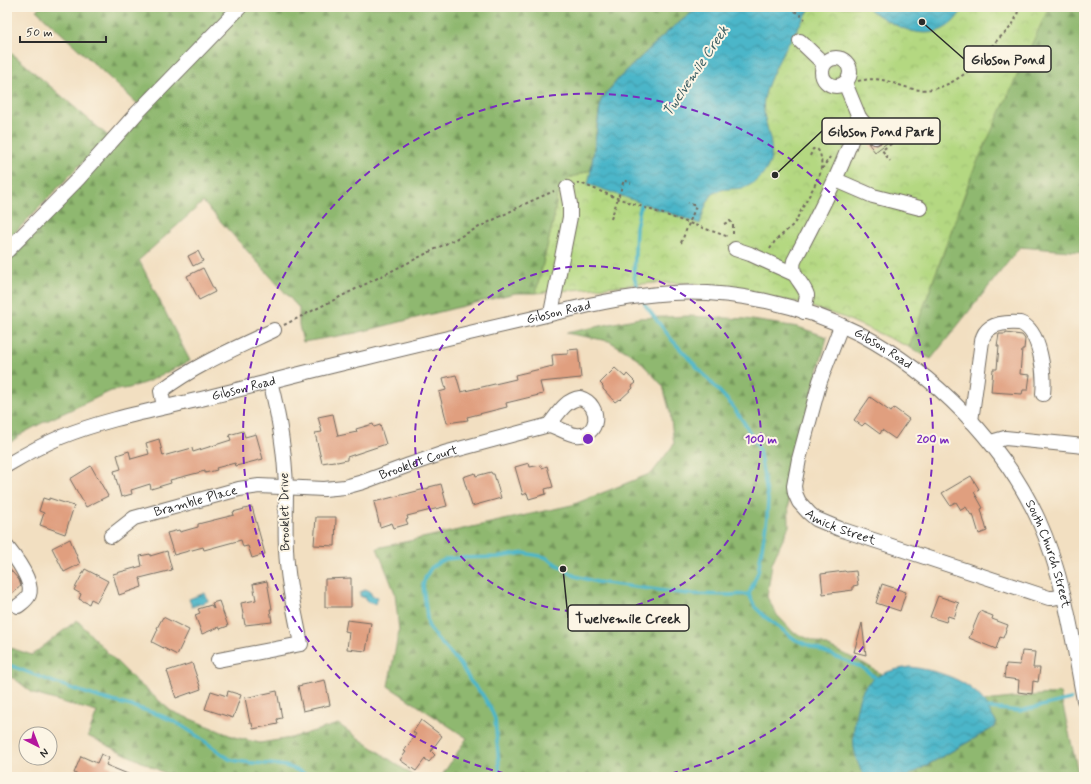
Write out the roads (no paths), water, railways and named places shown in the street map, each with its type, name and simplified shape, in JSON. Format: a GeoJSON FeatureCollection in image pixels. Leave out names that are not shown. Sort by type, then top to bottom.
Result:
{"type":"FeatureCollection","features":[{"type":"Feature","properties":{"kind":"street"},"geometry":{"type":"LineString","coordinates":[[7,251],[78,179],[136,114],[240,7]]}},
{"type":"Feature","properties":{"kind":"street"},"geometry":{"type":"LineString","coordinates":[[800,41],[824,64]]}},
{"type":"Feature","properties":{"kind":"street"},"geometry":{"type":"LineString","coordinates":[[831,58],[840,58],[848,63],[851,72],[845,84],[836,86],[828,84],[825,81],[822,72],[824,64],[831,58]]}},
{"type":"Feature","properties":{"kind":"street"},"geometry":{"type":"LineString","coordinates":[[845,84],[859,117],[875,137]]}},
{"type":"Feature","properties":{"kind":"street"},"geometry":{"type":"LineString","coordinates":[[804,312],[807,295],[794,274],[794,261],[836,180],[859,117]]}},
{"type":"Feature","properties":{"kind":"street"},"geometry":{"type":"LineString","coordinates":[[836,180],[873,196],[920,208]]}},
{"type":"Feature","properties":{"kind":"street"},"geometry":{"type":"LineString","coordinates":[[551,313],[570,217],[570,204],[567,188]]}},
{"type":"Feature","properties":{"kind":"street"},"geometry":{"type":"LineString","coordinates":[[734,242],[750,254],[794,274]]}},
{"type":"Feature","properties":{"kind":"street","name":"Gibson Road"},"geometry":{"type":"LineString","coordinates":[[7,465],[60,438],[164,407],[610,300],[688,293],[754,299],[804,312],[841,326],[875,343],[909,366],[945,396],[990,442]]}},
{"type":"Feature","properties":{"kind":"street"},"geometry":{"type":"LineString","coordinates":[[971,421],[982,341],[984,332],[992,326],[1020,323],[1031,331],[1034,336],[1041,361],[1044,378],[1043,394]]}},
{"type":"Feature","properties":{"kind":"street","name":"Amick Street"},"geometry":{"type":"LineString","coordinates":[[841,326],[820,382],[796,470],[794,486],[795,493],[803,507],[816,519],[840,529],[1049,598],[1063,596]]}},
{"type":"Feature","properties":{"kind":"street"},"geometry":{"type":"LineString","coordinates":[[164,407],[161,391],[172,382],[215,358],[274,330]]}},
{"type":"Feature","properties":{"kind":"street","name":"Brooklet Drive"},"geometry":{"type":"LineString","coordinates":[[218,660],[301,644],[286,555],[286,488],[282,440],[277,407],[270,381]]}},
{"type":"Feature","properties":{"kind":"street","name":"Brooklet Court"},"geometry":{"type":"LineString","coordinates":[[286,488],[324,489],[345,487],[438,455],[549,425]]}},
{"type":"Feature","properties":{"kind":"street"},"geometry":{"type":"LineString","coordinates":[[990,442],[1005,438],[1084,446]]}},
{"type":"Feature","properties":{"kind":"street","name":"South Church Street"},"geometry":{"type":"LineString","coordinates":[[990,442],[1018,480],[1038,519],[1051,552],[1063,596],[1084,700]]}},
{"type":"Feature","properties":{"kind":"street","name":"Bramble Place"},"geometry":{"type":"LineString","coordinates":[[111,536],[134,518],[231,491],[259,486],[286,488]]}},
{"type":"Feature","properties":{"kind":"street"},"geometry":{"type":"LineString","coordinates":[[7,547],[22,568],[30,589],[28,597],[18,606]]}},
{"type":"Feature","properties":{"kind":"water"},"geometry":{"type":"Polygon","coordinates":[[[699,7],[811,7],[777,64],[767,88],[764,99],[764,108],[771,144],[771,153],[770,161],[766,170],[752,184],[742,188],[720,190],[713,194],[707,204],[700,224],[588,184],[601,100],[619,78],[666,33],[699,7]]]}},
{"type":"Feature","properties":{"kind":"water"},"geometry":{"type":"Polygon","coordinates":[[[866,7],[964,7],[953,22],[948,26],[938,31],[927,33],[917,32],[895,25],[866,7]]]}},
{"type":"Feature","properties":{"kind":"water"},"geometry":{"type":"Polygon","coordinates":[[[365,590],[370,591],[372,596],[378,597],[376,603],[374,604],[367,602],[365,598],[360,596],[360,592],[365,590]]]}},
{"type":"Feature","properties":{"kind":"water"},"geometry":{"type":"Polygon","coordinates":[[[205,593],[208,601],[192,607],[189,599],[205,593]]]}},
{"type":"Feature","properties":{"kind":"water"},"geometry":{"type":"Polygon","coordinates":[[[911,667],[940,673],[968,686],[983,700],[997,723],[993,728],[906,777],[865,777],[857,760],[854,748],[854,724],[860,696],[868,683],[878,676],[894,670],[911,667]]]}},
{"type":"Feature","properties":{"kind":"waterway","name":"Twelvemile Creek"},"geometry":{"type":"LineString","coordinates":[[640,294],[634,277],[636,227],[642,200]]}},
{"type":"Feature","properties":{"kind":"waterway","name":"Twelvemile Creek"},"geometry":{"type":"LineString","coordinates":[[643,299],[645,305],[672,340],[731,404],[745,424],[759,449],[768,499],[767,518],[758,572],[749,594]]}},
{"type":"Feature","properties":{"kind":"waterway","name":"Twelvemile Creek"},"geometry":{"type":"LineString","coordinates":[[500,777],[495,719],[490,707],[482,694],[471,682],[460,664],[434,635],[428,625],[423,585],[431,568],[446,559],[499,557],[524,553],[545,557],[575,576],[597,582],[688,594],[749,594]]}},
{"type":"Feature","properties":{"kind":"waterway"},"geometry":{"type":"LineString","coordinates":[[749,594],[755,607],[764,616],[796,640],[863,668],[876,678]]}},
{"type":"Feature","properties":{"kind":"waterway"},"geometry":{"type":"LineString","coordinates":[[7,664],[77,690],[163,716],[186,728],[229,759],[243,762],[285,766],[311,777]]}},
{"type":"Feature","properties":{"kind":"waterway"},"geometry":{"type":"LineString","coordinates":[[988,708],[1020,711],[1071,699]]}},
{"type":"Feature","properties":{"kind":"place","name":"Gibson Pond"},"geometry":{"type":"Point","coordinates":[922,22]}},
{"type":"Feature","properties":{"kind":"place","name":"Gibson Pond Park"},"geometry":{"type":"Point","coordinates":[775,175]}},
{"type":"Feature","properties":{"kind":"place","name":"Twelvemile Creek"},"geometry":{"type":"Point","coordinates":[563,569]}}]}
